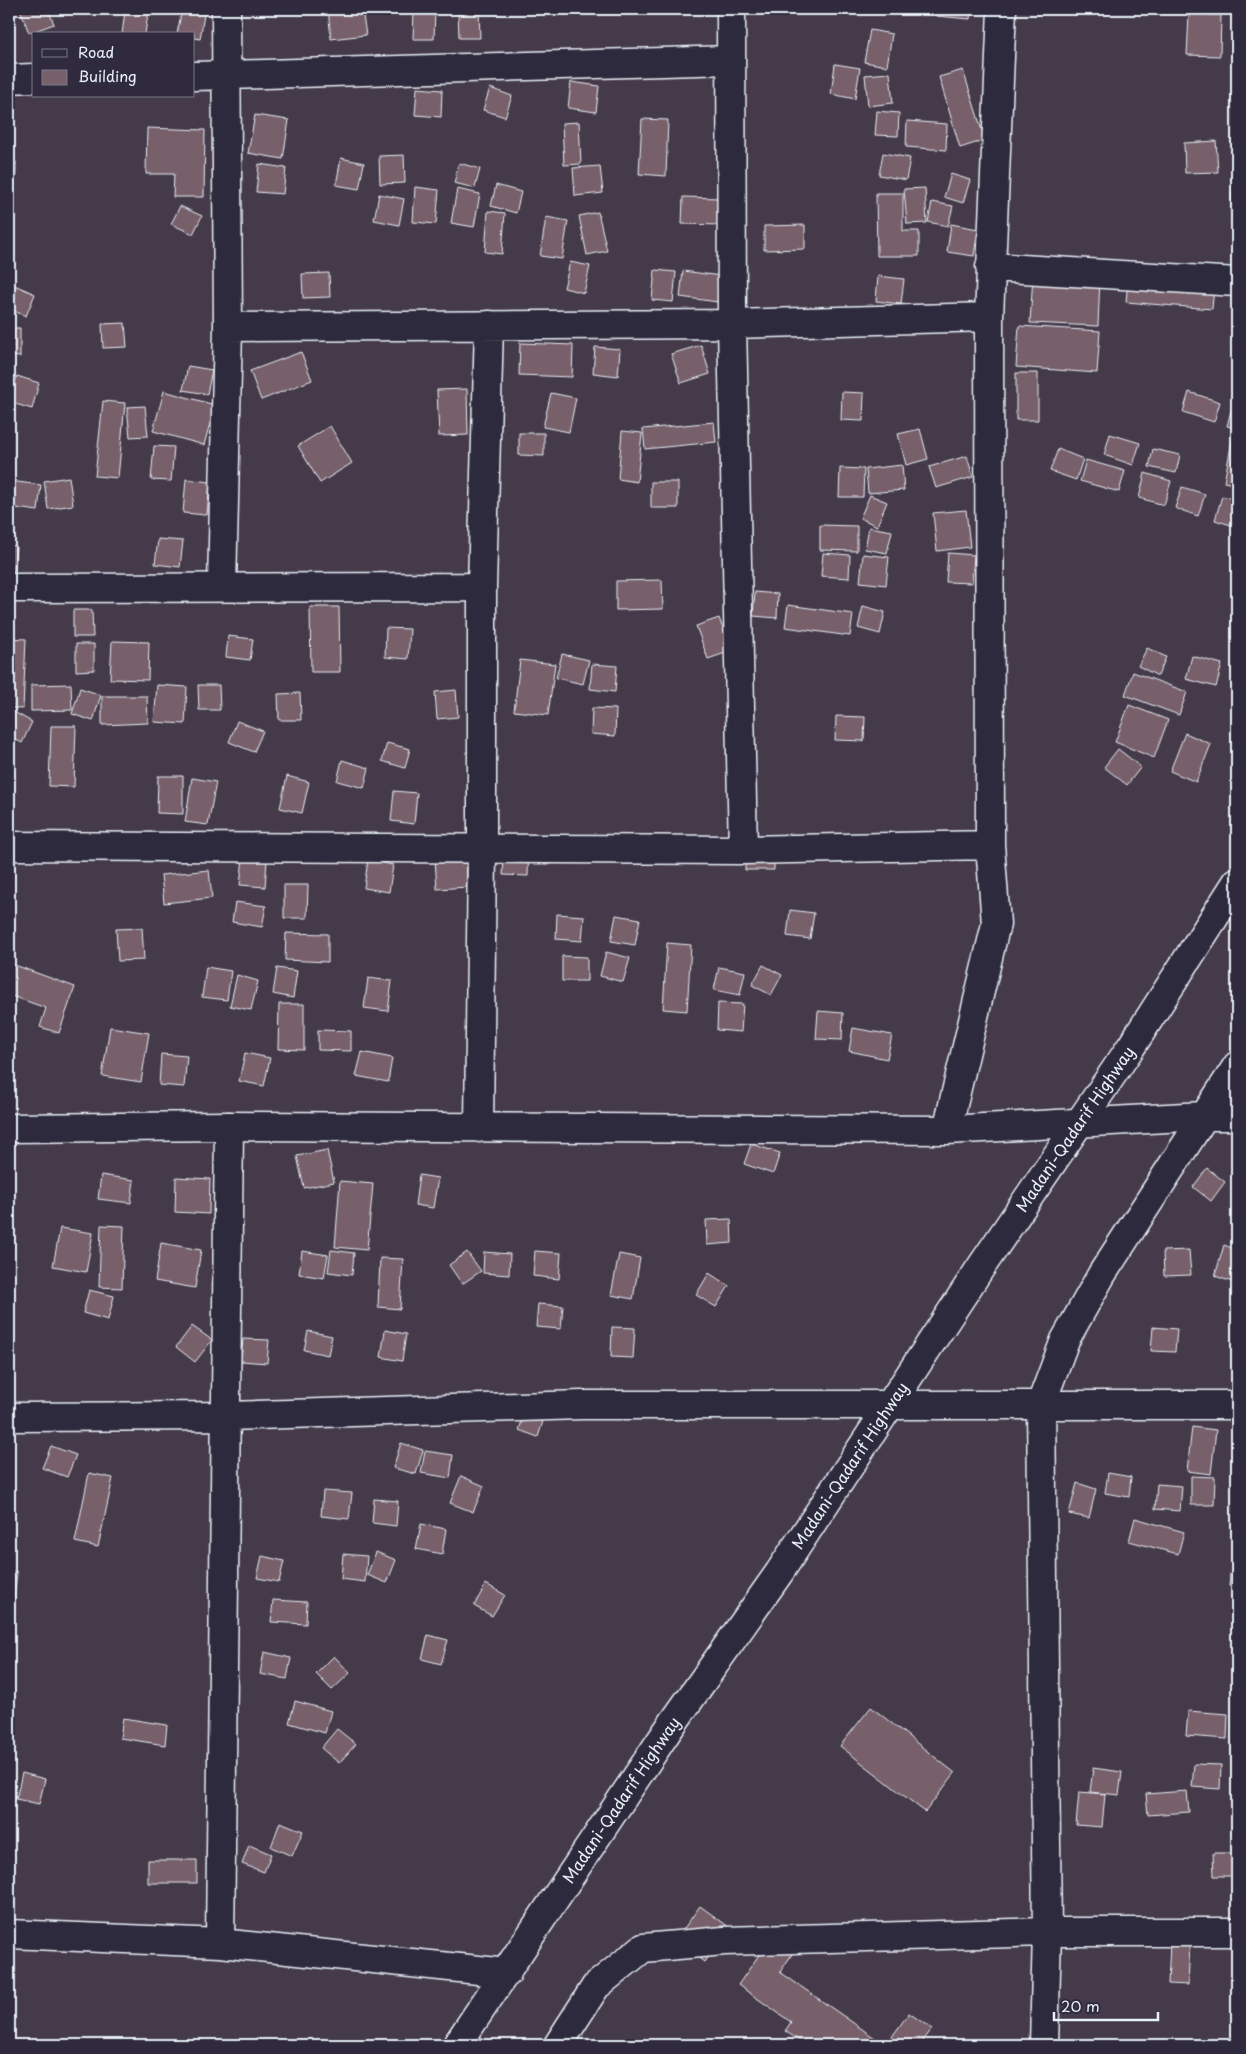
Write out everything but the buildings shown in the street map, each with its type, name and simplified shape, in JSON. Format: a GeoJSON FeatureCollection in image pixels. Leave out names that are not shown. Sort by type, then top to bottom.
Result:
{"type":"FeatureCollection","features":[{"type":"Feature","properties":{"kind":"main road"},"geometry":{"type":"LineString","coordinates":[[222,587],[228,327],[226,9]]}},
{"type":"Feature","properties":{"kind":"main road"},"geometry":{"type":"LineString","coordinates":[[731,9],[732,324],[743,850]]}},
{"type":"Feature","properties":{"kind":"main road"},"geometry":{"type":"LineString","coordinates":[[947,1130],[996,924],[990,845],[989,317],[1002,9]]}},
{"type":"Feature","properties":{"kind":"main road"},"geometry":{"type":"LineString","coordinates":[[195,76],[731,60]]}},
{"type":"Feature","properties":{"kind":"main road"},"geometry":{"type":"LineString","coordinates":[[9,79],[32,78]]}},
{"type":"Feature","properties":{"kind":"main road"},"geometry":{"type":"LineString","coordinates":[[990,267],[1237,282]]}},
{"type":"Feature","properties":{"kind":"main road"},"geometry":{"type":"LineString","coordinates":[[228,327],[732,324],[989,317]]}},
{"type":"Feature","properties":{"kind":"main road"},"geometry":{"type":"LineString","coordinates":[[479,1128],[482,587],[489,325]]}},
{"type":"Feature","properties":{"kind":"main road"},"geometry":{"type":"LineString","coordinates":[[9,588],[482,587]]}},
{"type":"Feature","properties":{"kind":"main road"},"geometry":{"type":"LineString","coordinates":[[9,846],[743,850],[990,845]]}},
{"type":"Feature","properties":{"kind":"main road","name":"Madani-Qadarif Highway"},"geometry":{"type":"LineString","coordinates":[[457,2045],[668,1730],[780,1573],[983,1264],[1131,1047],[1237,882]]}},
{"type":"Feature","properties":{"kind":"main road"},"geometry":{"type":"LineString","coordinates":[[1044,2045],[1047,1932],[1042,1404],[1065,1340],[1097,1282],[1237,1066]]}},
{"type":"Feature","properties":{"kind":"main road"},"geometry":{"type":"LineString","coordinates":[[9,1128],[229,1126],[947,1130],[1204,1116],[1237,1116]]}},
{"type":"Feature","properties":{"kind":"main road"},"geometry":{"type":"LineString","coordinates":[[220,1943],[229,1126]]}},
{"type":"Feature","properties":{"kind":"main road"},"geometry":{"type":"LineString","coordinates":[[9,1417],[227,1416],[582,1405],[1237,1405]]}},
{"type":"Feature","properties":{"kind":"main road"},"geometry":{"type":"LineString","coordinates":[[558,2045],[596,1986],[643,1948],[724,1941],[1047,1932],[1237,1932]]}},
{"type":"Feature","properties":{"kind":"main road"},"geometry":{"type":"LineString","coordinates":[[9,1934],[220,1943],[507,1973]]}}]}
